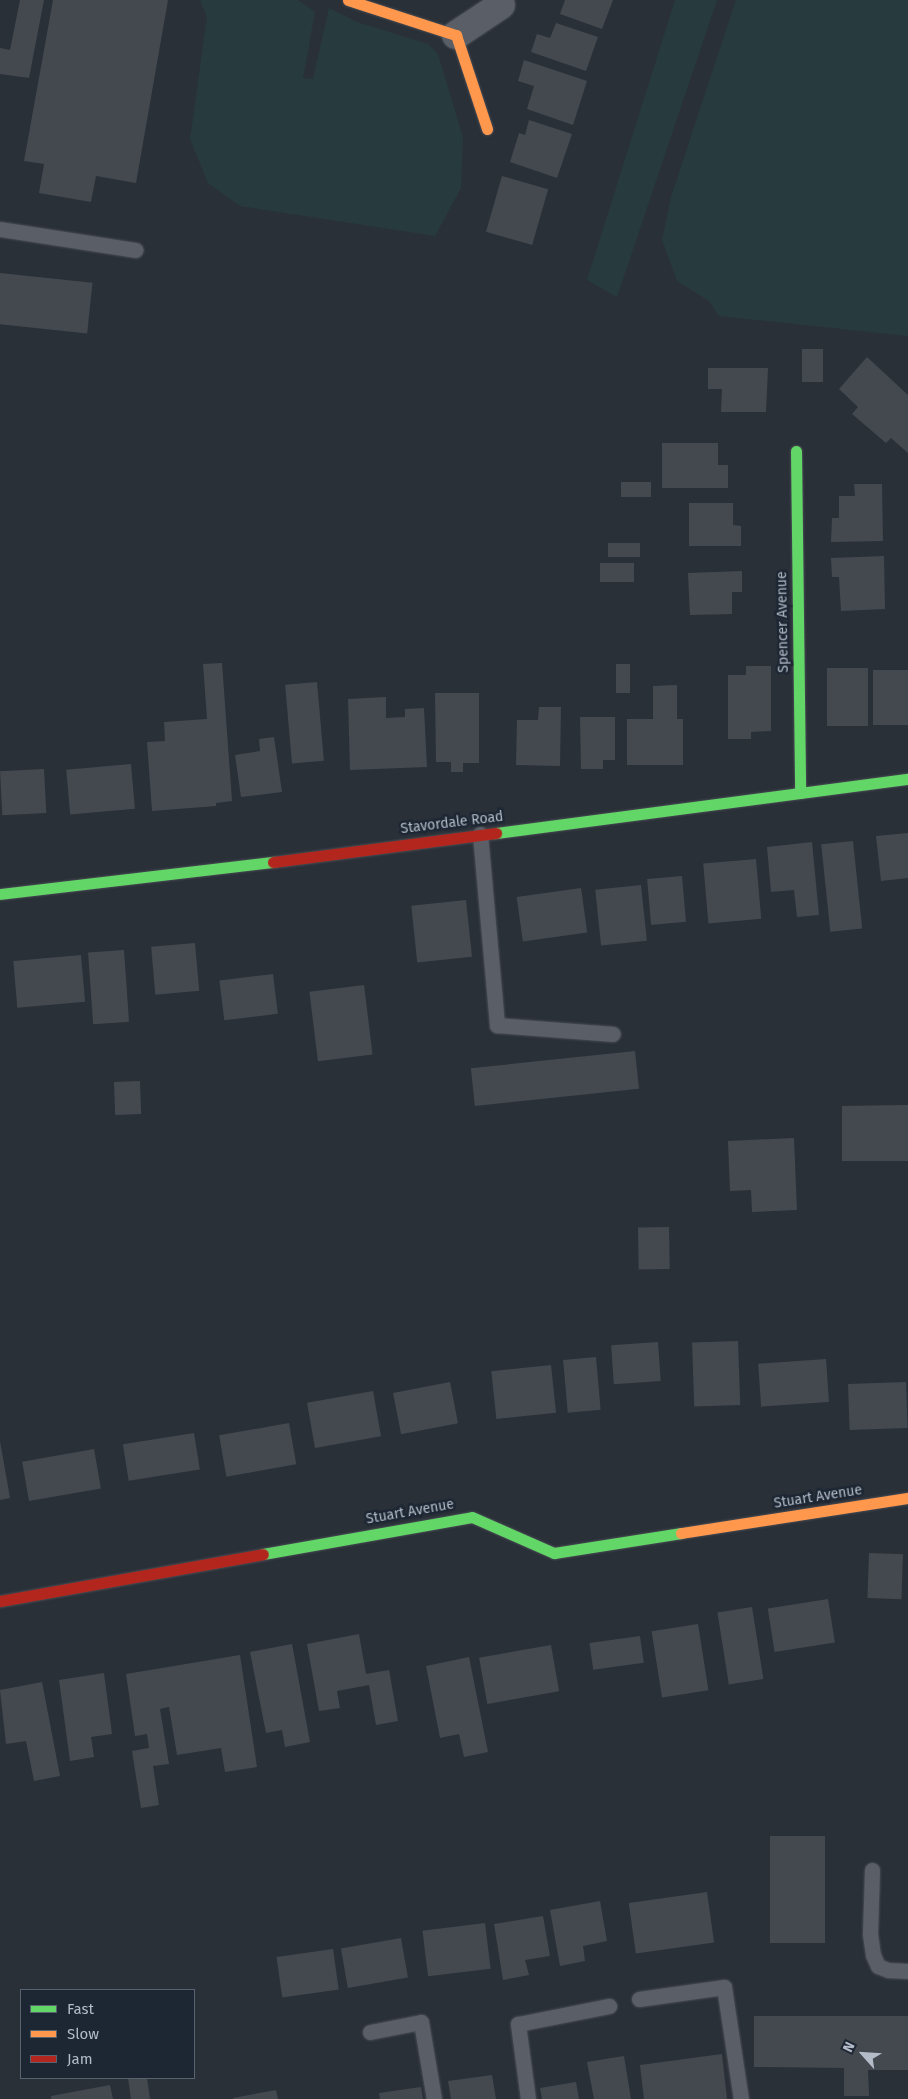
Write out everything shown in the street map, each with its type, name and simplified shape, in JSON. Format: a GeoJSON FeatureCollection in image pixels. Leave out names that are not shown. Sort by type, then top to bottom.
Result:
{"type":"FeatureCollection","features":[{"type":"Feature","properties":{"kind":"street"},"geometry":{"type":"LineString","coordinates":[[348,0],[456,35]]}},
{"type":"Feature","properties":{"kind":"street"},"geometry":{"type":"LineString","coordinates":[[456,35],[501,5]]}},
{"type":"Feature","properties":{"kind":"street"},"geometry":{"type":"LineString","coordinates":[[456,35],[488,129]]}},
{"type":"Feature","properties":{"kind":"street","name":"Spencer Avenue"},"geometry":{"type":"LineString","coordinates":[[796,451],[800,793]]}},
{"type":"Feature","properties":{"kind":"street","name":"Stavordale Road"},"geometry":{"type":"LineString","coordinates":[[0,894],[908,779]]}},
{"type":"Feature","properties":{"kind":"street","name":"Stuart Avenue"},"geometry":{"type":"LineString","coordinates":[[0,1601],[472,1517],[554,1553],[908,1498]]}},
{"type":"Feature","properties":{"kind":"lane"},"geometry":{"type":"LineString","coordinates":[[0,229],[134,250]]}},
{"type":"Feature","properties":{"kind":"lane"},"geometry":{"type":"LineString","coordinates":[[480,834],[497,1025],[613,1034]]}},
{"type":"Feature","properties":{"kind":"lane"},"geometry":{"type":"LineString","coordinates":[[872,1870],[870,1934],[873,1955],[878,1966],[888,1970],[908,1971]]}},
{"type":"Feature","properties":{"kind":"lane"},"geometry":{"type":"LineString","coordinates":[[639,1999],[724,1987],[741,2099]]}},
{"type":"Feature","properties":{"kind":"lane"},"geometry":{"type":"LineString","coordinates":[[528,2099],[518,2024],[609,2006]]}},
{"type":"Feature","properties":{"kind":"lane"},"geometry":{"type":"LineString","coordinates":[[370,2032],[421,2022],[434,2099]]}},
{"type":"Feature","properties":{"kind":"green space"},"geometry":{"type":"Polygon","coordinates":[[[200,0],[298,0],[315,12],[303,78],[313,79],[329,8],[357,22],[428,44],[438,54],[463,138],[461,188],[435,236],[240,206],[208,183],[190,139],[207,17],[200,0]]]}},
{"type":"Feature","properties":{"kind":"green space"},"geometry":{"type":"Polygon","coordinates":[[[675,0],[717,0],[617,297],[587,280],[675,0]]]}},
{"type":"Feature","properties":{"kind":"green space"},"geometry":{"type":"Polygon","coordinates":[[[736,0],[908,0],[908,336],[719,316],[709,301],[677,281],[662,240],[671,197],[736,0]]]}},
{"type":"Feature","properties":{"kind":"building"},"geometry":{"type":"Polygon","coordinates":[[[20,0],[44,0],[29,78],[0,74],[0,48],[10,50],[20,0]]]}},
{"type":"Feature","properties":{"kind":"building"},"geometry":{"type":"Polygon","coordinates":[[[53,0],[168,0],[136,183],[96,176],[91,202],[39,193],[44,164],[24,161],[53,0]]]}},
{"type":"Feature","properties":{"kind":"building"},"geometry":{"type":"Polygon","coordinates":[[[565,0],[613,0],[602,29],[560,14],[565,0]]]}},
{"type":"Feature","properties":{"kind":"building"},"geometry":{"type":"Polygon","coordinates":[[[556,23],[598,37],[586,71],[531,52],[537,34],[550,38],[556,23]]]}},
{"type":"Feature","properties":{"kind":"building"},"geometry":{"type":"Polygon","coordinates":[[[524,60],[587,81],[573,125],[527,109],[534,86],[518,81],[524,60]]]}},
{"type":"Feature","properties":{"kind":"building"},"geometry":{"type":"Polygon","coordinates":[[[529,120],[572,134],[557,178],[510,162],[519,133],[525,135],[529,120]]]}},
{"type":"Feature","properties":{"kind":"building"},"geometry":{"type":"Polygon","coordinates":[[[502,176],[548,189],[532,245],[486,232],[502,176]]]}},
{"type":"Feature","properties":{"kind":"building"},"geometry":{"type":"Polygon","coordinates":[[[0,273],[92,283],[87,333],[0,324],[0,273]]]}},
{"type":"Feature","properties":{"kind":"building"},"geometry":{"type":"Polygon","coordinates":[[[802,349],[823,349],[823,382],[802,382],[802,349]]]}},
{"type":"Feature","properties":{"kind":"building"},"geometry":{"type":"Polygon","coordinates":[[[867,357],[908,395],[908,453],[891,438],[886,443],[852,414],[858,407],[839,389],[867,357]]]}},
{"type":"Feature","properties":{"kind":"building"},"geometry":{"type":"Polygon","coordinates":[[[708,368],[768,368],[766,412],[721,412],[722,389],[708,389],[708,368]]]}},
{"type":"Feature","properties":{"kind":"building"},"geometry":{"type":"Polygon","coordinates":[[[662,443],[718,443],[718,465],[728,465],[728,488],[662,488],[662,443]]]}},
{"type":"Feature","properties":{"kind":"building"},"geometry":{"type":"Polygon","coordinates":[[[621,482],[651,482],[651,497],[621,497],[621,482]]]}},
{"type":"Feature","properties":{"kind":"building"},"geometry":{"type":"Polygon","coordinates":[[[854,484],[882,484],[883,541],[831,542],[832,518],[839,518],[839,496],[855,496],[854,484]]]}},
{"type":"Feature","properties":{"kind":"building"},"geometry":{"type":"Polygon","coordinates":[[[689,503],[733,503],[733,525],[741,526],[741,546],[689,546],[689,503]]]}},
{"type":"Feature","properties":{"kind":"building"},"geometry":{"type":"Polygon","coordinates":[[[608,543],[640,543],[640,557],[608,557],[608,543]]]}},
{"type":"Feature","properties":{"kind":"building"},"geometry":{"type":"Polygon","coordinates":[[[884,556],[885,609],[841,611],[839,577],[832,577],[831,558],[884,556]]]}},
{"type":"Feature","properties":{"kind":"building"},"geometry":{"type":"Polygon","coordinates":[[[600,563],[634,563],[634,582],[600,582],[600,563]]]}},
{"type":"Feature","properties":{"kind":"building"},"geometry":{"type":"Polygon","coordinates":[[[742,571],[742,592],[732,592],[732,614],[690,615],[688,573],[742,571]]]}},
{"type":"Feature","properties":{"kind":"building"},"geometry":{"type":"Polygon","coordinates":[[[222,663],[232,801],[216,803],[216,806],[152,811],[147,742],[165,741],[164,722],[207,719],[203,664],[222,663]]]}},
{"type":"Feature","properties":{"kind":"building"},"geometry":{"type":"Polygon","coordinates":[[[616,664],[630,664],[630,693],[616,693],[616,664]]]}},
{"type":"Feature","properties":{"kind":"building"},"geometry":{"type":"Polygon","coordinates":[[[746,666],[771,666],[771,731],[751,732],[751,739],[728,739],[728,675],[746,675],[746,666]]]}},
{"type":"Feature","properties":{"kind":"building"},"geometry":{"type":"Polygon","coordinates":[[[827,668],[868,668],[868,726],[827,726],[827,668]]]}},
{"type":"Feature","properties":{"kind":"building"},"geometry":{"type":"Polygon","coordinates":[[[873,670],[908,670],[908,725],[873,725],[873,670]]]}},
{"type":"Feature","properties":{"kind":"building"},"geometry":{"type":"Polygon","coordinates":[[[317,682],[324,761],[292,763],[285,685],[317,682]]]}},
{"type":"Feature","properties":{"kind":"building"},"geometry":{"type":"Polygon","coordinates":[[[677,685],[677,719],[683,719],[683,765],[627,765],[627,719],[653,719],[653,686],[677,685]]]}},
{"type":"Feature","properties":{"kind":"building"},"geometry":{"type":"Polygon","coordinates":[[[435,693],[479,693],[479,763],[463,763],[463,772],[451,772],[451,762],[436,762],[435,693]]]}},
{"type":"Feature","properties":{"kind":"building"},"geometry":{"type":"Polygon","coordinates":[[[386,697],[386,718],[405,717],[405,709],[424,708],[427,767],[350,770],[348,699],[386,697]]]}},
{"type":"Feature","properties":{"kind":"building"},"geometry":{"type":"Polygon","coordinates":[[[539,707],[561,707],[560,766],[516,765],[517,720],[538,720],[539,707]]]}},
{"type":"Feature","properties":{"kind":"building"},"geometry":{"type":"Polygon","coordinates":[[[580,717],[615,717],[615,760],[603,760],[603,769],[581,769],[580,717]]]}},
{"type":"Feature","properties":{"kind":"building"},"geometry":{"type":"Polygon","coordinates":[[[274,737],[282,792],[241,797],[235,755],[260,751],[259,739],[274,737]]]}},
{"type":"Feature","properties":{"kind":"building"},"geometry":{"type":"Polygon","coordinates":[[[131,764],[135,809],[70,814],[66,770],[131,764]]]}},
{"type":"Feature","properties":{"kind":"building"},"geometry":{"type":"Polygon","coordinates":[[[44,769],[46,813],[2,815],[0,771],[44,769]]]}},
{"type":"Feature","properties":{"kind":"building"},"geometry":{"type":"Polygon","coordinates":[[[908,833],[908,878],[881,881],[876,836],[908,833]]]}},
{"type":"Feature","properties":{"kind":"building"},"geometry":{"type":"Polygon","coordinates":[[[853,841],[862,929],[830,932],[821,844],[853,841]]]}},
{"type":"Feature","properties":{"kind":"building"},"geometry":{"type":"Polygon","coordinates":[[[812,842],[819,915],[797,917],[794,890],[771,892],[767,847],[812,842]]]}},
{"type":"Feature","properties":{"kind":"building"},"geometry":{"type":"Polygon","coordinates":[[[756,859],[761,919],[708,923],[703,864],[756,859]]]}},
{"type":"Feature","properties":{"kind":"building"},"geometry":{"type":"Polygon","coordinates":[[[682,876],[686,922],[651,925],[647,879],[682,876]]]}},
{"type":"Feature","properties":{"kind":"building"},"geometry":{"type":"Polygon","coordinates":[[[641,885],[647,941],[601,946],[595,890],[641,885]]]}},
{"type":"Feature","properties":{"kind":"building"},"geometry":{"type":"Polygon","coordinates":[[[581,888],[587,933],[523,942],[517,897],[581,888]]]}},
{"type":"Feature","properties":{"kind":"building"},"geometry":{"type":"Polygon","coordinates":[[[466,900],[472,957],[417,962],[411,906],[466,900]]]}},
{"type":"Feature","properties":{"kind":"building"},"geometry":{"type":"Polygon","coordinates":[[[195,943],[199,991],[155,995],[151,947],[195,943]]]}},
{"type":"Feature","properties":{"kind":"building"},"geometry":{"type":"Polygon","coordinates":[[[124,950],[129,1022],[93,1024],[88,953],[124,950]]]}},
{"type":"Feature","properties":{"kind":"building"},"geometry":{"type":"Polygon","coordinates":[[[81,955],[85,1002],[17,1008],[13,961],[81,955]]]}},
{"type":"Feature","properties":{"kind":"building"},"geometry":{"type":"Polygon","coordinates":[[[273,974],[278,1014],[224,1020],[219,981],[273,974]]]}},
{"type":"Feature","properties":{"kind":"building"},"geometry":{"type":"Polygon","coordinates":[[[364,985],[373,1054],[318,1061],[309,992],[364,985]]]}},
{"type":"Feature","properties":{"kind":"building"},"geometry":{"type":"Polygon","coordinates":[[[635,1051],[639,1089],[475,1106],[471,1068],[635,1051]]]}},
{"type":"Feature","properties":{"kind":"building"},"geometry":{"type":"Polygon","coordinates":[[[140,1081],[141,1114],[115,1115],[114,1082],[140,1081]]]}},
{"type":"Feature","properties":{"kind":"building"},"geometry":{"type":"Polygon","coordinates":[[[908,1105],[908,1161],[842,1161],[842,1106],[908,1105]]]}},
{"type":"Feature","properties":{"kind":"building"},"geometry":{"type":"Polygon","coordinates":[[[794,1138],[797,1210],[752,1212],[751,1190],[730,1191],[728,1141],[794,1138]]]}},
{"type":"Feature","properties":{"kind":"building"},"geometry":{"type":"Polygon","coordinates":[[[669,1227],[670,1269],[639,1270],[638,1228],[669,1227]]]}},
{"type":"Feature","properties":{"kind":"building"},"geometry":{"type":"Polygon","coordinates":[[[738,1341],[740,1405],[694,1407],[692,1343],[738,1341]]]}},
{"type":"Feature","properties":{"kind":"building"},"geometry":{"type":"Polygon","coordinates":[[[658,1342],[661,1381],[614,1384],[611,1345],[658,1342]]]}},
{"type":"Feature","properties":{"kind":"building"},"geometry":{"type":"Polygon","coordinates":[[[596,1357],[601,1410],[568,1413],[563,1360],[596,1357]]]}},
{"type":"Feature","properties":{"kind":"building"},"geometry":{"type":"Polygon","coordinates":[[[826,1359],[829,1402],[761,1407],[758,1364],[826,1359]]]}},
{"type":"Feature","properties":{"kind":"building"},"geometry":{"type":"Polygon","coordinates":[[[551,1365],[556,1413],[496,1419],[491,1371],[551,1365]]]}},
{"type":"Feature","properties":{"kind":"building"},"geometry":{"type":"Polygon","coordinates":[[[450,1382],[458,1423],[401,1434],[393,1393],[450,1382]]]}},
{"type":"Feature","properties":{"kind":"building"},"geometry":{"type":"Polygon","coordinates":[[[906,1382],[908,1428],[850,1430],[848,1384],[906,1382]]]}},
{"type":"Feature","properties":{"kind":"building"},"geometry":{"type":"Polygon","coordinates":[[[373,1391],[381,1436],[315,1448],[307,1403],[373,1391]]]}},
{"type":"Feature","properties":{"kind":"building"},"geometry":{"type":"Polygon","coordinates":[[[289,1423],[296,1464],[226,1477],[219,1435],[289,1423]]]}},
{"type":"Feature","properties":{"kind":"building"},"geometry":{"type":"Polygon","coordinates":[[[194,1433],[200,1470],[129,1481],[123,1444],[194,1433]]]}},
{"type":"Feature","properties":{"kind":"building"},"geometry":{"type":"Polygon","coordinates":[[[0,1441],[10,1498],[0,1500],[0,1441]]]}},
{"type":"Feature","properties":{"kind":"building"},"geometry":{"type":"Polygon","coordinates":[[[94,1449],[101,1488],[29,1501],[22,1462],[94,1449]]]}},
{"type":"Feature","properties":{"kind":"building"},"geometry":{"type":"Polygon","coordinates":[[[869,1553],[903,1554],[901,1599],[867,1598],[869,1553]]]}},
{"type":"Feature","properties":{"kind":"building"},"geometry":{"type":"Polygon","coordinates":[[[828,1599],[835,1642],[775,1652],[768,1609],[828,1599]]]}},
{"type":"Feature","properties":{"kind":"building"},"geometry":{"type":"Polygon","coordinates":[[[752,1607],[763,1679],[729,1685],[717,1612],[752,1607]]]}},
{"type":"Feature","properties":{"kind":"building"},"geometry":{"type":"Polygon","coordinates":[[[698,1624],[708,1690],[662,1698],[652,1631],[698,1624]]]}},
{"type":"Feature","properties":{"kind":"building"},"geometry":{"type":"Polygon","coordinates":[[[359,1634],[366,1674],[389,1670],[398,1721],[376,1725],[369,1685],[337,1691],[340,1708],[319,1711],[307,1644],[359,1634]]]}},
{"type":"Feature","properties":{"kind":"building"},"geometry":{"type":"Polygon","coordinates":[[[640,1636],[644,1663],[593,1670],[589,1643],[640,1636]]]}},
{"type":"Feature","properties":{"kind":"building"},"geometry":{"type":"Polygon","coordinates":[[[292,1644],[310,1742],[285,1747],[282,1730],[266,1733],[250,1652],[292,1644]]]}},
{"type":"Feature","properties":{"kind":"building"},"geometry":{"type":"Polygon","coordinates":[[[551,1645],[559,1691],[487,1704],[479,1658],[551,1645]]]}},
{"type":"Feature","properties":{"kind":"building"},"geometry":{"type":"Polygon","coordinates":[[[240,1655],[257,1767],[225,1772],[221,1748],[177,1755],[169,1707],[160,1709],[169,1764],[153,1766],[159,1805],[141,1808],[132,1751],[149,1748],[147,1734],[135,1736],[126,1674],[240,1655]]]}},
{"type":"Feature","properties":{"kind":"building"},"geometry":{"type":"Polygon","coordinates":[[[469,1657],[488,1752],[464,1757],[459,1734],[440,1738],[426,1666],[469,1657]]]}},
{"type":"Feature","properties":{"kind":"building"},"geometry":{"type":"Polygon","coordinates":[[[104,1673],[112,1734],[91,1737],[94,1757],[70,1761],[59,1680],[104,1673]]]}},
{"type":"Feature","properties":{"kind":"building"},"geometry":{"type":"Polygon","coordinates":[[[42,1682],[60,1776],[34,1781],[26,1741],[6,1744],[0,1690],[42,1682]]]}},
{"type":"Feature","properties":{"kind":"building"},"geometry":{"type":"Polygon","coordinates":[[[770,1836],[825,1836],[825,1943],[770,1943],[770,1836]]]}},
{"type":"Feature","properties":{"kind":"building"},"geometry":{"type":"Polygon","coordinates":[[[707,1892],[714,1943],[636,1953],[629,1903],[707,1892]]]}},
{"type":"Feature","properties":{"kind":"building"},"geometry":{"type":"Polygon","coordinates":[[[600,1901],[607,1941],[583,1946],[585,1961],[560,1966],[550,1910],[600,1901]]]}},
{"type":"Feature","properties":{"kind":"building"},"geometry":{"type":"Polygon","coordinates":[[[543,1916],[550,1956],[525,1960],[529,1975],[503,1980],[494,1924],[543,1916]]]}},
{"type":"Feature","properties":{"kind":"building"},"geometry":{"type":"Polygon","coordinates":[[[485,1923],[491,1969],[428,1976],[422,1931],[485,1923]]]}},
{"type":"Feature","properties":{"kind":"building"},"geometry":{"type":"Polygon","coordinates":[[[401,1938],[408,1977],[348,1988],[341,1949],[401,1938]]]}},
{"type":"Feature","properties":{"kind":"building"},"geometry":{"type":"Polygon","coordinates":[[[333,1949],[339,1990],[282,1998],[277,1957],[333,1949]]]}},
{"type":"Feature","properties":{"kind":"building"},"geometry":{"type":"Polygon","coordinates":[[[754,2016],[908,2016],[908,2070],[868,2070],[869,2096],[844,2096],[844,2068],[754,2067],[754,2016]]]}},
{"type":"Feature","properties":{"kind":"building"},"geometry":{"type":"Polygon","coordinates":[[[722,2054],[727,2099],[644,2099],[640,2065],[722,2054]]]}},
{"type":"Feature","properties":{"kind":"building"},"geometry":{"type":"Polygon","coordinates":[[[624,2056],[631,2099],[594,2099],[587,2062],[624,2056]]]}},
{"type":"Feature","properties":{"kind":"building"},"geometry":{"type":"Polygon","coordinates":[[[492,2075],[496,2099],[451,2099],[448,2081],[492,2075]]]}},
{"type":"Feature","properties":{"kind":"building"},"geometry":{"type":"Polygon","coordinates":[[[128,2079],[147,2079],[150,2099],[131,2099],[128,2079]]]}},
{"type":"Feature","properties":{"kind":"building"},"geometry":{"type":"Polygon","coordinates":[[[576,2082],[579,2099],[542,2099],[540,2088],[576,2082]]]}},
{"type":"Feature","properties":{"kind":"building"},"geometry":{"type":"Polygon","coordinates":[[[110,2085],[113,2099],[51,2099],[51,2096],[110,2085]]]}},
{"type":"Feature","properties":{"kind":"building"},"geometry":{"type":"Polygon","coordinates":[[[421,2087],[423,2099],[380,2099],[379,2093],[421,2087]]]}},
{"type":"Feature","properties":{"kind":"building"},"geometry":{"type":"Polygon","coordinates":[[[276,2090],[278,2099],[233,2099],[233,2098],[276,2090]]]}},
{"type":"Feature","properties":{"kind":"traffic: fast"},"geometry":{"type":"LineString","coordinates":[[796,451],[800,793]]}},
{"type":"Feature","properties":{"kind":"traffic: fast"},"geometry":{"type":"LineString","coordinates":[[496,833],[908,779]]}},
{"type":"Feature","properties":{"kind":"traffic: fast"},"geometry":{"type":"LineString","coordinates":[[0,894],[273,862]]}},
{"type":"Feature","properties":{"kind":"traffic: fast"},"geometry":{"type":"LineString","coordinates":[[263,1554],[472,1517],[554,1553],[681,1533]]}},
{"type":"Feature","properties":{"kind":"traffic: slow"},"geometry":{"type":"LineString","coordinates":[[348,0],[456,35],[487,129]]}},
{"type":"Feature","properties":{"kind":"traffic: slow"},"geometry":{"type":"LineString","coordinates":[[681,1533],[908,1498]]}},
{"type":"Feature","properties":{"kind":"traffic: jam"},"geometry":{"type":"LineString","coordinates":[[273,862],[496,833]]}},
{"type":"Feature","properties":{"kind":"traffic: jam"},"geometry":{"type":"LineString","coordinates":[[0,1601],[263,1554]]}}]}
